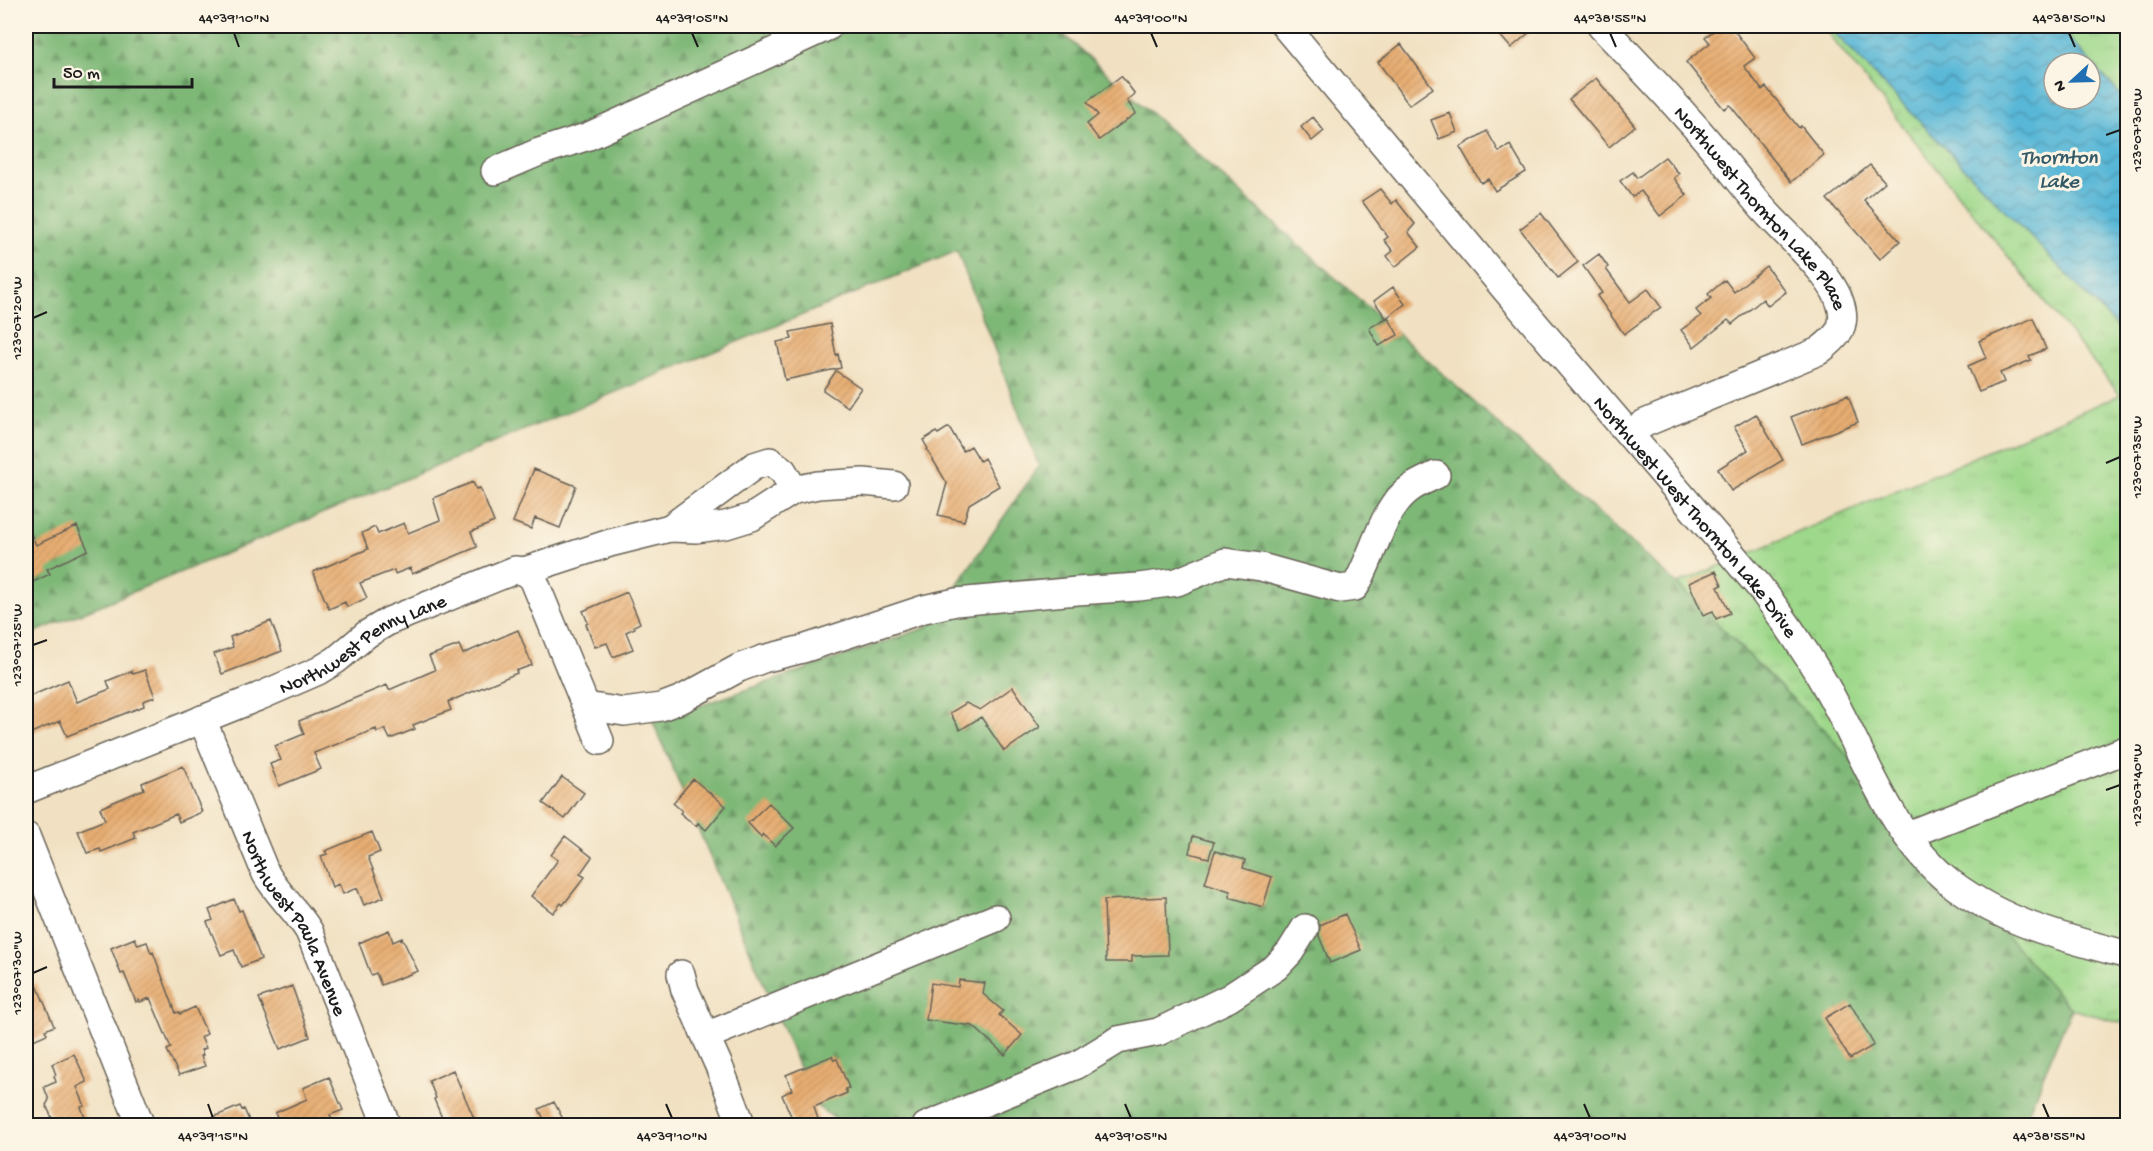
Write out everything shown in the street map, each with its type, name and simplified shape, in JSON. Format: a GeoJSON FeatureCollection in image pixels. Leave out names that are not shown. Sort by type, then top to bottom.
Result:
{"type":"FeatureCollection","features":[{"type":"Feature","properties":{"kind":"street"},"geometry":{"type":"LineString","coordinates":[[495,171],[539,152],[590,136],[829,26]]}},
{"type":"Feature","properties":{"kind":"street","name":"Northwest West Thornton Lake Drive"},"geometry":{"type":"LineString","coordinates":[[1285,26],[1506,290],[1758,585],[1791,629],[1828,690],[1885,799],[1907,835],[1937,870],[1964,892],[2018,922],[2127,955]]}},
{"type":"Feature","properties":{"kind":"street","name":"Northwest Thornton Lake Place"},"geometry":{"type":"LineString","coordinates":[[1600,26],[1688,118],[1744,187],[1819,269],[1835,292],[1843,312],[1840,331],[1819,351],[1645,423],[1630,433]]}},
{"type":"Feature","properties":{"kind":"street"},"geometry":{"type":"LineString","coordinates":[[669,528],[754,466],[770,461],[783,471],[794,490]]}},
{"type":"Feature","properties":{"kind":"street"},"geometry":{"type":"LineString","coordinates":[[585,706],[624,712],[661,707],[682,699],[739,668],[763,659],[803,649],[924,609],[956,602],[1177,582],[1225,562],[1261,567],[1340,589],[1355,587],[1365,570],[1394,504],[1410,488],[1436,475]]}},
{"type":"Feature","properties":{"kind":"street"},"geometry":{"type":"LineString","coordinates":[[669,528],[696,529],[726,525],[752,517],[794,490],[863,482],[894,485]]}},
{"type":"Feature","properties":{"kind":"street","name":"Northwest Penny Lane"},"geometry":{"type":"LineString","coordinates":[[26,790],[318,671],[336,660],[367,634],[389,621],[509,572],[524,571],[610,543],[669,528]]}},
{"type":"Feature","properties":{"kind":"street"},"geometry":{"type":"LineString","coordinates":[[524,571],[533,578],[600,741]]}},
{"type":"Feature","properties":{"kind":"street","name":"Northwest Paula Avenue"},"geometry":{"type":"LineString","coordinates":[[202,719],[266,874],[274,888],[301,919],[309,932],[387,1125]]}},
{"type":"Feature","properties":{"kind":"street"},"geometry":{"type":"LineString","coordinates":[[1907,835],[2127,749]]}},
{"type":"Feature","properties":{"kind":"street"},"geometry":{"type":"LineString","coordinates":[[26,836],[141,1125]]}},
{"type":"Feature","properties":{"kind":"street"},"geometry":{"type":"LineString","coordinates":[[705,1036],[996,918]]}},
{"type":"Feature","properties":{"kind":"street"},"geometry":{"type":"LineString","coordinates":[[926,1125],[1077,1065],[1118,1040],[1158,1032],[1229,998],[1276,968],[1290,952],[1305,928]]}},
{"type":"Feature","properties":{"kind":"street"},"geometry":{"type":"LineString","coordinates":[[681,974],[742,1125]]}},
{"type":"Feature","properties":{"kind":"green space"},"geometry":{"type":"Polygon","coordinates":[[[26,26],[1054,26],[1677,584],[1829,735],[2071,1009],[2023,1125],[844,1125],[815,1105],[653,722],[928,627],[1039,466],[957,251],[26,636],[26,26]]]}},
{"type":"Feature","properties":{"kind":"green space"},"geometry":{"type":"Polygon","coordinates":[[[1822,26],[1828,26],[2127,337],[2127,1024],[2071,1009],[1829,735],[1677,584],[2120,395],[1822,26]]]}},
{"type":"Feature","properties":{"kind":"green space"},"geometry":{"type":"Polygon","coordinates":[[[2058,26],[2127,26],[2127,102],[2102,74],[2102,51],[2081,51],[2058,26]]]}},
{"type":"Feature","properties":{"kind":"water","name":"Thornton Lake"},"geometry":{"type":"Polygon","coordinates":[[[1828,26],[2058,26],[2081,51],[2042,51],[2042,111],[2102,111],[2102,74],[2127,102],[2127,337],[1828,26]]]}},
{"type":"Feature","properties":{"kind":"building"},"geometry":{"type":"Polygon","coordinates":[[[1492,26],[1537,26],[1511,48],[1492,26]]]}},
{"type":"Feature","properties":{"kind":"building"},"geometry":{"type":"Polygon","coordinates":[[[1721,26],[1731,26],[1755,58],[1744,66],[1762,90],[1766,87],[1824,155],[1791,182],[1730,105],[1724,109],[1686,62],[1710,43],[1705,37],[1721,26]]]}},
{"type":"Feature","properties":{"kind":"building"},"geometry":{"type":"Polygon","coordinates":[[[1401,44],[1433,88],[1409,105],[1378,62],[1401,44]]]}},
{"type":"Feature","properties":{"kind":"building"},"geometry":{"type":"Polygon","coordinates":[[[1121,76],[1135,94],[1127,101],[1136,113],[1099,140],[1087,124],[1098,115],[1087,102],[1121,76]]]}},
{"type":"Feature","properties":{"kind":"building"},"geometry":{"type":"Polygon","coordinates":[[[1596,78],[1635,126],[1609,147],[1569,99],[1596,78]]]}},
{"type":"Feature","properties":{"kind":"building"},"geometry":{"type":"Polygon","coordinates":[[[1450,113],[1457,132],[1439,139],[1431,120],[1450,113]]]}},
{"type":"Feature","properties":{"kind":"building"},"geometry":{"type":"Polygon","coordinates":[[[1313,117],[1324,131],[1312,141],[1301,127],[1313,117]]]}},
{"type":"Feature","properties":{"kind":"building"},"geometry":{"type":"Polygon","coordinates":[[[1487,131],[1499,152],[1510,145],[1526,172],[1495,191],[1488,179],[1481,183],[1460,147],[1487,131]]]}},
{"type":"Feature","properties":{"kind":"building"},"geometry":{"type":"Polygon","coordinates":[[[1665,157],[1679,174],[1674,178],[1687,195],[1660,216],[1641,191],[1632,197],[1620,181],[1633,172],[1637,178],[1665,157]]]}},
{"type":"Feature","properties":{"kind":"building"},"geometry":{"type":"Polygon","coordinates":[[[1870,165],[1885,182],[1864,200],[1900,241],[1880,259],[1827,199],[1870,165]]]}},
{"type":"Feature","properties":{"kind":"building"},"geometry":{"type":"Polygon","coordinates":[[[1380,189],[1392,204],[1396,200],[1415,224],[1408,232],[1420,247],[1395,267],[1387,256],[1393,251],[1384,240],[1388,237],[1362,201],[1380,189]]]}},
{"type":"Feature","properties":{"kind":"building"},"geometry":{"type":"Polygon","coordinates":[[[1541,213],[1578,262],[1558,278],[1520,229],[1541,213]]]}},
{"type":"Feature","properties":{"kind":"building"},"geometry":{"type":"Polygon","coordinates":[[[1599,254],[1608,267],[1606,269],[1630,302],[1648,289],[1661,307],[1624,334],[1597,296],[1602,293],[1583,266],[1599,254]]]}},
{"type":"Feature","properties":{"kind":"building"},"geometry":{"type":"Polygon","coordinates":[[[1766,266],[1786,292],[1768,306],[1763,299],[1732,324],[1728,320],[1694,347],[1681,330],[1701,316],[1696,310],[1711,298],[1708,294],[1725,280],[1734,292],[1766,266]]]}},
{"type":"Feature","properties":{"kind":"building"},"geometry":{"type":"Polygon","coordinates":[[[1393,287],[1405,304],[1386,318],[1374,301],[1393,287]]]}},
{"type":"Feature","properties":{"kind":"building"},"geometry":{"type":"Polygon","coordinates":[[[1388,317],[1398,335],[1379,346],[1369,328],[1388,317]]]}},
{"type":"Feature","properties":{"kind":"building"},"geometry":{"type":"Polygon","coordinates":[[[2033,318],[2046,349],[2029,356],[2031,360],[2000,373],[2004,382],[1979,392],[1968,366],[1986,358],[1979,341],[2033,318]]]}},
{"type":"Feature","properties":{"kind":"building"},"geometry":{"type":"Polygon","coordinates":[[[830,324],[841,368],[785,380],[777,342],[792,339],[790,332],[830,324]]]}},
{"type":"Feature","properties":{"kind":"building"},"geometry":{"type":"Polygon","coordinates":[[[836,371],[861,388],[848,407],[823,390],[836,371]]]}},
{"type":"Feature","properties":{"kind":"building"},"geometry":{"type":"Polygon","coordinates":[[[1848,395],[1858,422],[1802,444],[1791,417],[1848,395]]]}},
{"type":"Feature","properties":{"kind":"building"},"geometry":{"type":"Polygon","coordinates":[[[1756,414],[1783,460],[1731,491],[1718,469],[1748,450],[1734,427],[1756,414]]]}},
{"type":"Feature","properties":{"kind":"building"},"geometry":{"type":"Polygon","coordinates":[[[949,427],[963,451],[971,446],[980,461],[984,458],[999,486],[969,504],[964,521],[938,515],[947,483],[923,440],[949,427]]]}},
{"type":"Feature","properties":{"kind":"building"},"geometry":{"type":"Polygon","coordinates":[[[534,469],[576,486],[560,528],[535,518],[531,529],[513,522],[534,469]]]}},
{"type":"Feature","properties":{"kind":"building"},"geometry":{"type":"Polygon","coordinates":[[[473,482],[476,489],[480,488],[494,522],[471,532],[477,547],[412,574],[410,568],[395,574],[394,570],[360,583],[367,598],[347,607],[345,602],[329,609],[313,572],[368,549],[362,533],[375,527],[378,534],[404,523],[408,533],[440,520],[433,498],[473,482]]]}},
{"type":"Feature","properties":{"kind":"building"},"geometry":{"type":"Polygon","coordinates":[[[26,522],[36,545],[77,526],[88,550],[47,569],[50,574],[33,582],[26,567],[26,522]]]}},
{"type":"Feature","properties":{"kind":"building"},"geometry":{"type":"Polygon","coordinates":[[[1716,571],[1722,585],[1718,587],[1730,613],[1716,619],[1713,611],[1703,615],[1689,583],[1716,571]]]}},
{"type":"Feature","properties":{"kind":"building"},"geometry":{"type":"Polygon","coordinates":[[[627,592],[640,623],[626,632],[633,649],[613,657],[607,643],[595,647],[583,611],[627,592]]]}},
{"type":"Feature","properties":{"kind":"building"},"geometry":{"type":"Polygon","coordinates":[[[271,621],[282,651],[222,674],[214,654],[233,647],[230,637],[271,621]]]}},
{"type":"Feature","properties":{"kind":"building"},"geometry":{"type":"Polygon","coordinates":[[[518,630],[532,665],[448,702],[451,710],[413,725],[415,729],[390,739],[385,729],[377,732],[376,729],[314,753],[321,769],[279,786],[270,764],[281,760],[275,746],[304,734],[299,721],[387,685],[389,690],[435,670],[429,656],[459,645],[463,654],[518,630]]]}},
{"type":"Feature","properties":{"kind":"building"},"geometry":{"type":"Polygon","coordinates":[[[145,670],[155,697],[143,701],[144,706],[67,736],[60,721],[26,735],[26,698],[68,680],[77,702],[110,689],[107,681],[132,671],[133,674],[145,670]]]}},
{"type":"Feature","properties":{"kind":"building"},"geometry":{"type":"Polygon","coordinates":[[[1013,687],[1040,727],[1004,751],[981,717],[960,730],[950,713],[966,703],[980,710],[1013,687]]]}},
{"type":"Feature","properties":{"kind":"building"},"geometry":{"type":"Polygon","coordinates":[[[183,766],[202,812],[179,822],[176,814],[133,832],[136,838],[101,852],[100,849],[87,853],[78,831],[105,820],[100,808],[144,789],[142,783],[183,766]]]}},
{"type":"Feature","properties":{"kind":"building"},"geometry":{"type":"Polygon","coordinates":[[[562,777],[584,793],[565,819],[543,803],[562,777]]]}},
{"type":"Feature","properties":{"kind":"building"},"geometry":{"type":"Polygon","coordinates":[[[693,779],[726,806],[706,830],[698,823],[696,826],[680,813],[682,811],[673,803],[693,779]]]}},
{"type":"Feature","properties":{"kind":"building"},"geometry":{"type":"Polygon","coordinates":[[[769,803],[794,828],[775,846],[763,834],[761,837],[748,823],[769,803]]]}},
{"type":"Feature","properties":{"kind":"building"},"geometry":{"type":"Polygon","coordinates":[[[372,832],[380,852],[368,857],[384,897],[364,905],[357,888],[343,894],[339,884],[332,887],[321,856],[327,854],[325,851],[372,832]]]}},
{"type":"Feature","properties":{"kind":"building"},"geometry":{"type":"Polygon","coordinates":[[[565,836],[592,857],[580,874],[585,877],[563,905],[561,903],[553,913],[531,896],[558,860],[551,855],[565,836]]]}},
{"type":"Feature","properties":{"kind":"building"},"geometry":{"type":"Polygon","coordinates":[[[1193,836],[1214,842],[1209,858],[1189,853],[1193,836]]]}},
{"type":"Feature","properties":{"kind":"building"},"geometry":{"type":"Polygon","coordinates":[[[1215,851],[1245,860],[1243,868],[1272,877],[1263,907],[1229,897],[1230,891],[1205,883],[1215,851]]]}},
{"type":"Feature","properties":{"kind":"building"},"geometry":{"type":"Polygon","coordinates":[[[1166,897],[1168,955],[1132,956],[1132,962],[1106,962],[1104,900],[1166,897]]]}},
{"type":"Feature","properties":{"kind":"building"},"geometry":{"type":"Polygon","coordinates":[[[234,899],[239,911],[242,910],[261,959],[241,967],[234,950],[221,955],[207,922],[213,920],[209,910],[234,899]]]}},
{"type":"Feature","properties":{"kind":"building"},"geometry":{"type":"Polygon","coordinates":[[[1345,914],[1361,950],[1330,963],[1319,936],[1320,925],[1345,914]]]}},
{"type":"Feature","properties":{"kind":"building"},"geometry":{"type":"Polygon","coordinates":[[[389,930],[393,942],[402,938],[418,971],[381,985],[376,973],[371,975],[359,943],[389,930]]]}},
{"type":"Feature","properties":{"kind":"building"},"geometry":{"type":"Polygon","coordinates":[[[135,938],[138,945],[147,942],[151,953],[153,952],[176,1013],[180,1014],[195,1007],[207,1034],[201,1037],[206,1048],[201,1050],[205,1066],[179,1075],[167,1050],[171,1048],[150,998],[136,1002],[124,973],[121,974],[111,948],[135,938]]]}},
{"type":"Feature","properties":{"kind":"building"},"geometry":{"type":"Polygon","coordinates":[[[959,980],[985,983],[983,994],[1003,1011],[999,1015],[1022,1035],[1005,1055],[973,1026],[926,1020],[931,983],[958,987],[959,980]]]}},
{"type":"Feature","properties":{"kind":"building"},"geometry":{"type":"Polygon","coordinates":[[[36,983],[54,1026],[45,1030],[47,1034],[31,1041],[30,1038],[26,1039],[26,989],[36,983]]]}},
{"type":"Feature","properties":{"kind":"building"},"geometry":{"type":"Polygon","coordinates":[[[292,986],[310,1037],[280,1049],[259,998],[292,986]]]}},
{"type":"Feature","properties":{"kind":"building"},"geometry":{"type":"Polygon","coordinates":[[[1850,1003],[1874,1045],[1850,1059],[1825,1018],[1850,1003]]]}},
{"type":"Feature","properties":{"kind":"building"},"geometry":{"type":"Polygon","coordinates":[[[74,1054],[87,1082],[77,1087],[85,1106],[81,1107],[85,1118],[68,1125],[59,1125],[57,1118],[53,1120],[46,1105],[49,1100],[44,1087],[56,1082],[52,1064],[74,1054]]]}},
{"type":"Feature","properties":{"kind":"building"},"geometry":{"type":"Polygon","coordinates":[[[832,1056],[834,1060],[837,1059],[849,1088],[845,1089],[847,1093],[814,1107],[820,1125],[795,1125],[782,1095],[792,1090],[786,1075],[832,1056]]]}},
{"type":"Feature","properties":{"kind":"building"},"geometry":{"type":"Polygon","coordinates":[[[453,1070],[477,1125],[445,1125],[429,1081],[453,1070]]]}},
{"type":"Feature","properties":{"kind":"building"},"geometry":{"type":"Polygon","coordinates":[[[329,1077],[343,1110],[330,1115],[334,1125],[280,1125],[275,1113],[307,1099],[303,1088],[329,1077]]]}},
{"type":"Feature","properties":{"kind":"building"},"geometry":{"type":"Polygon","coordinates":[[[554,1102],[566,1125],[547,1125],[539,1109],[554,1102]]]}},
{"type":"Feature","properties":{"kind":"building"},"geometry":{"type":"Polygon","coordinates":[[[240,1106],[242,1110],[244,1109],[251,1125],[195,1125],[240,1106]]]}}]}
